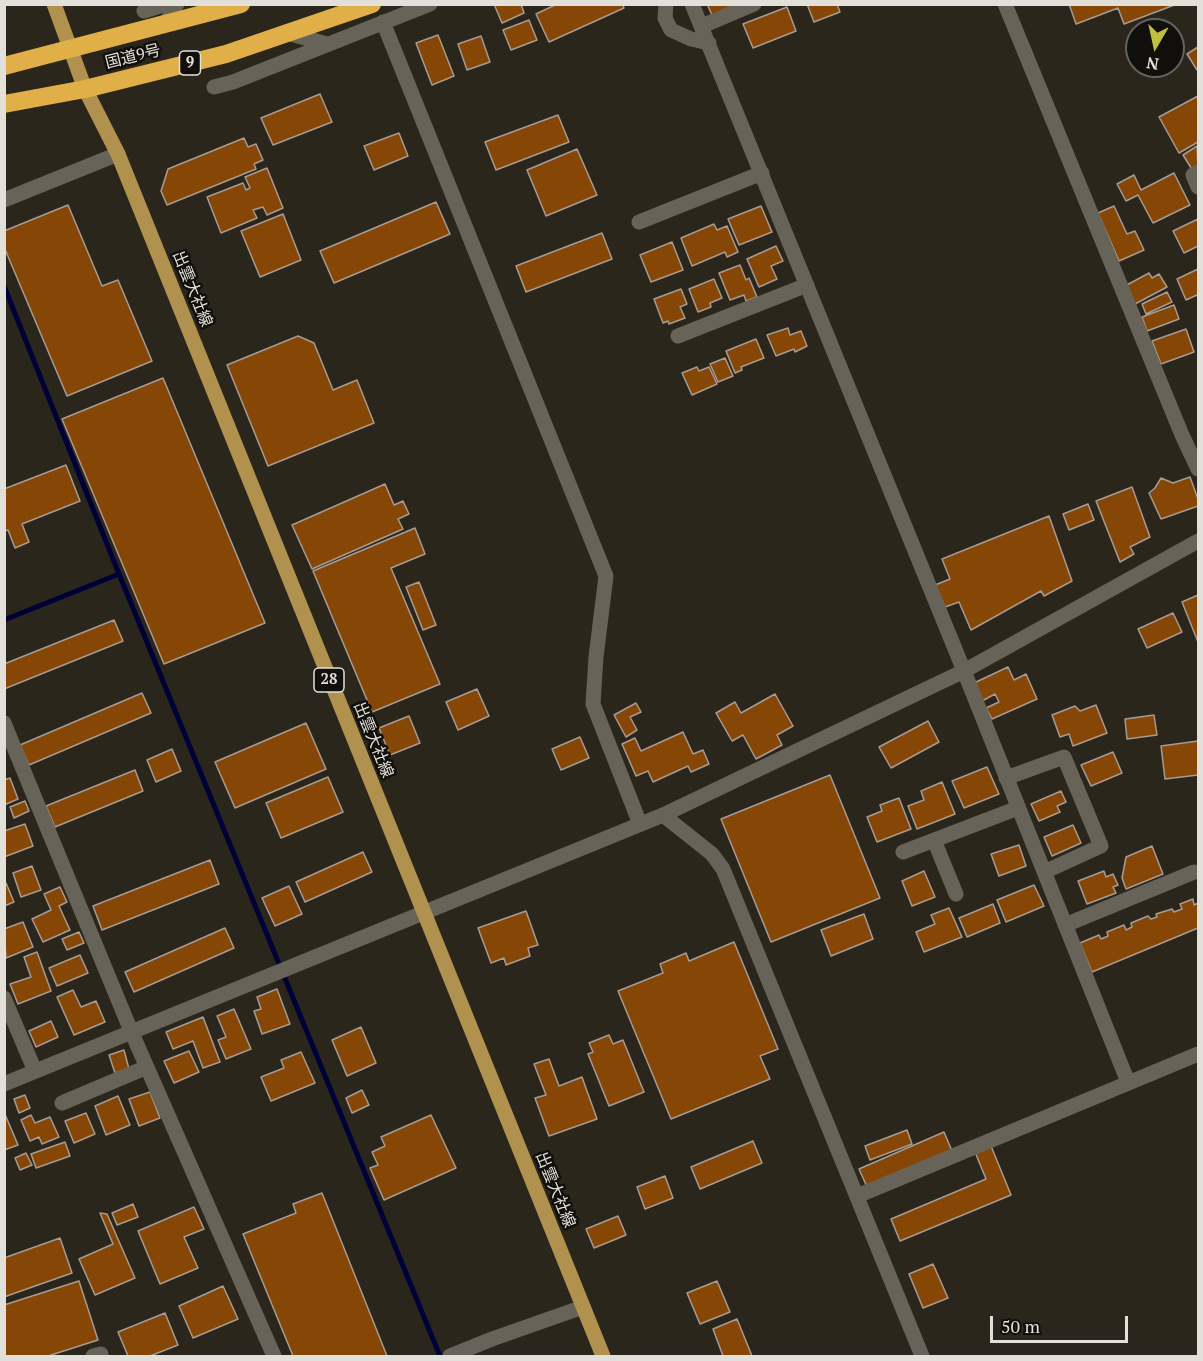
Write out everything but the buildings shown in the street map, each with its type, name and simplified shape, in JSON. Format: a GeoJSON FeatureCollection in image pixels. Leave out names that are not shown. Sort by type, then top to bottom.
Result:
{"type":"FeatureCollection","features":[{"type":"Feature","properties":{"kind":"highway","name":"国道9号"},"geometry":{"type":"LineString","coordinates":[[4,66],[241,4]]}},
{"type":"Feature","properties":{"kind":"highway","name":"国道9号"},"geometry":{"type":"LineString","coordinates":[[4,104],[85,89],[226,54],[372,4]]}},
{"type":"Feature","properties":{"kind":"main road","name":"出雲大社線"},"geometry":{"type":"LineString","coordinates":[[54,4],[72,48],[85,89],[118,153],[422,912],[603,1356]]}},
{"type":"Feature","properties":{"kind":"street"},"geometry":{"type":"LineString","coordinates":[[144,11],[166,4]]}},
{"type":"Feature","properties":{"kind":"street"},"geometry":{"type":"LineString","coordinates":[[165,24],[177,4]]}},
{"type":"Feature","properties":{"kind":"street"},"geometry":{"type":"LineString","coordinates":[[214,87],[233,82],[430,4]]}},
{"type":"Feature","properties":{"kind":"street"},"geometry":{"type":"LineString","coordinates":[[666,4],[665,18],[671,30],[691,39],[709,43]]}},
{"type":"Feature","properties":{"kind":"street"},"geometry":{"type":"LineString","coordinates":[[692,4],[964,671],[1128,1082]]}},
{"type":"Feature","properties":{"kind":"street"},"geometry":{"type":"LineString","coordinates":[[702,26],[754,4]]}},
{"type":"Feature","properties":{"kind":"street"},"geometry":{"type":"LineString","coordinates":[[1005,4],[1198,469]]}},
{"type":"Feature","properties":{"kind":"street"},"geometry":{"type":"LineString","coordinates":[[383,22],[606,576],[593,704],[640,824]]}},
{"type":"Feature","properties":{"kind":"street"},"geometry":{"type":"LineString","coordinates":[[287,33],[327,44]]}},
{"type":"Feature","properties":{"kind":"street"},"geometry":{"type":"LineString","coordinates":[[4,200],[118,153]]}},
{"type":"Feature","properties":{"kind":"street"},"geometry":{"type":"LineString","coordinates":[[1198,172],[1193,175],[1198,187]]}},
{"type":"Feature","properties":{"kind":"street"},"geometry":{"type":"LineString","coordinates":[[639,222],[762,173]]}},
{"type":"Feature","properties":{"kind":"street"},"geometry":{"type":"LineString","coordinates":[[678,336],[807,285]]}},
{"type":"Feature","properties":{"kind":"street"},"geometry":{"type":"LineString","coordinates":[[4,1084],[663,815],[964,671],[1198,541]]}},
{"type":"Feature","properties":{"kind":"street"},"geometry":{"type":"LineString","coordinates":[[4,723],[131,1031],[273,1356]]}},
{"type":"Feature","properties":{"kind":"street"},"geometry":{"type":"LineString","coordinates":[[1006,778],[1064,757],[1101,846],[1044,872]]}},
{"type":"Feature","properties":{"kind":"street"},"geometry":{"type":"LineString","coordinates":[[903,852],[1018,808]]}},
{"type":"Feature","properties":{"kind":"street"},"geometry":{"type":"LineString","coordinates":[[663,815],[712,854],[723,869],[922,1356]]}},
{"type":"Feature","properties":{"kind":"street"},"geometry":{"type":"LineString","coordinates":[[934,840],[956,894]]}},
{"type":"Feature","properties":{"kind":"street"},"geometry":{"type":"LineString","coordinates":[[1065,925],[1194,872]]}},
{"type":"Feature","properties":{"kind":"street"},"geometry":{"type":"LineString","coordinates":[[4,998],[35,1071]]}},
{"type":"Feature","properties":{"kind":"street"},"geometry":{"type":"LineString","coordinates":[[857,1196],[1198,1054]]}},
{"type":"Feature","properties":{"kind":"street"},"geometry":{"type":"LineString","coordinates":[[62,1103],[147,1067]]}},
{"type":"Feature","properties":{"kind":"street"},"geometry":{"type":"LineString","coordinates":[[450,1356],[584,1307]]}},
{"type":"Feature","properties":{"kind":"waterway"},"geometry":{"type":"LineString","coordinates":[[4,286],[119,574],[440,1356]]}},
{"type":"Feature","properties":{"kind":"waterway"},"geometry":{"type":"LineString","coordinates":[[4,620],[119,574]]}}]}
